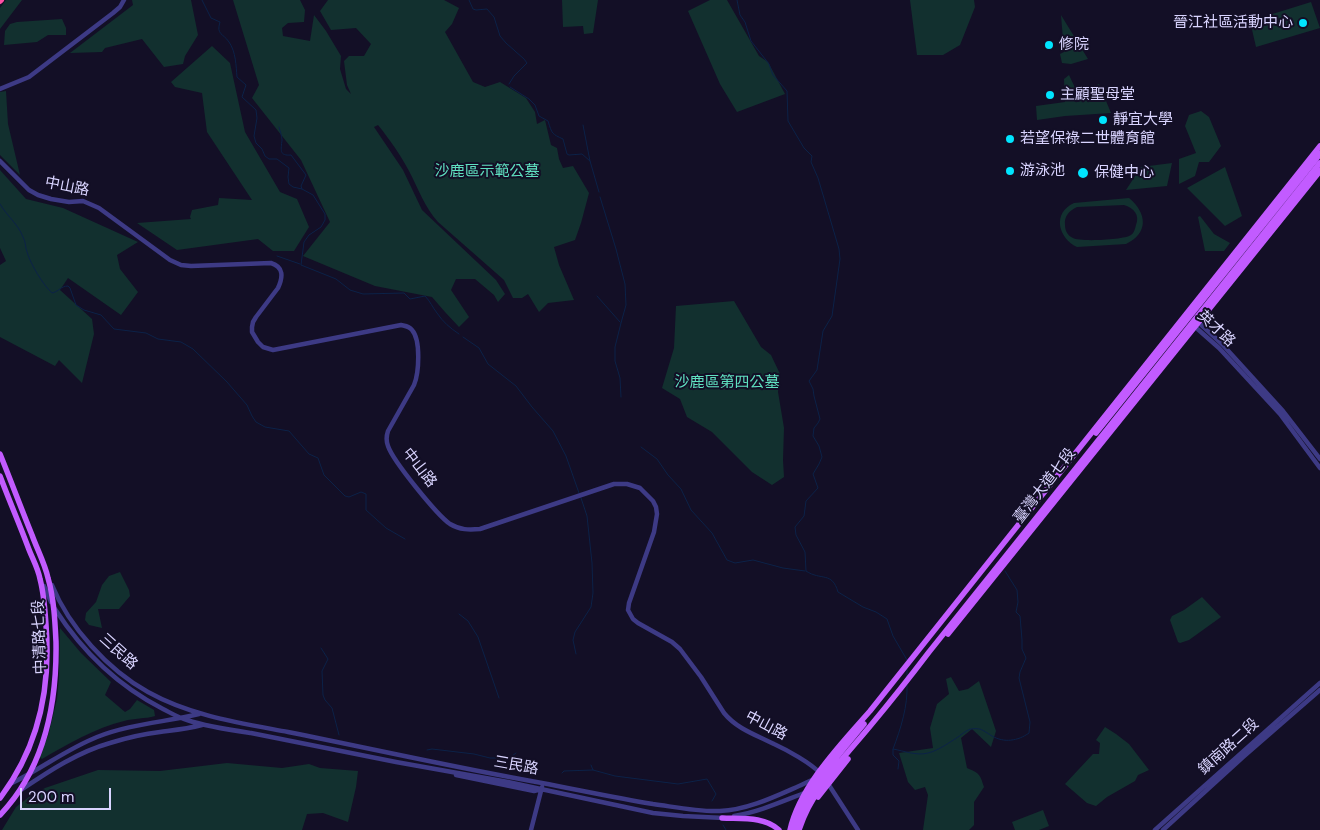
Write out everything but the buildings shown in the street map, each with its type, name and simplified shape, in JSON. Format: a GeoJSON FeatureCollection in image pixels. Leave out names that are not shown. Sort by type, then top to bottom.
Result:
{"type":"FeatureCollection","features":[{"type":"Feature","properties":{"kind":"main road","name":"臺灣大道七段"},"geometry":{"type":"LineString","coordinates":[[794,830],[802,809],[823,778],[904,674],[1192,319],[1320,146]]}},
{"type":"Feature","properties":{"kind":"main road","name":"臺灣大道七段"},"geometry":{"type":"LineString","coordinates":[[801,830],[806,811],[821,787],[823,778],[1192,319],[1320,154]]}},
{"type":"Feature","properties":{"kind":"main road","name":"臺灣大道七段"},"geometry":{"type":"LineString","coordinates":[[801,830],[815,802],[823,778],[870,710],[1320,163]]}},
{"type":"Feature","properties":{"kind":"main road","name":"臺灣大道七段"},"geometry":{"type":"LineString","coordinates":[[1192,319],[1232,282],[1320,171]]}},
{"type":"Feature","properties":{"kind":"main road","name":"中清路七段"},"geometry":{"type":"LineString","coordinates":[[0,454],[48,577],[54,608],[56,658],[53,702],[43,741],[30,774],[0,816]]}},
{"type":"Feature","properties":{"kind":"main road","name":"中清路七段"},"geometry":{"type":"LineString","coordinates":[[0,476],[40,578],[45,608],[48,647],[45,694],[39,720],[24,761],[12,783],[0,798]]}},
{"type":"Feature","properties":{"kind":"main road","name":"臺灣大道七段"},"geometry":{"type":"LineString","coordinates":[[870,710],[899,676],[904,674]]}},
{"type":"Feature","properties":{"kind":"main road","name":"臺灣大道七段"},"geometry":{"type":"LineString","coordinates":[[790,830],[797,807],[812,780],[823,778]]}},
{"type":"Feature","properties":{"kind":"main road"},"geometry":{"type":"LineString","coordinates":[[722,818],[764,821],[779,830]]}},
{"type":"Feature","properties":{"kind":"street"},"geometry":{"type":"LineString","coordinates":[[0,89],[29,77],[113,13],[124,0]]}},
{"type":"Feature","properties":{"kind":"street","name":"中山路"},"geometry":{"type":"LineString","coordinates":[[0,161],[29,190],[52,199],[69,202],[83,201],[92,204],[177,264],[191,266],[271,263],[278,266],[281,270],[282,278],[278,288],[253,322],[252,332],[263,347],[274,350],[401,325],[410,328],[416,336],[419,357],[417,378],[388,431],[386,440],[389,449],[403,471],[442,516],[452,524],[468,530],[480,529],[614,484],[627,484],[640,488],[653,502],[657,514],[654,532],[629,603],[628,610],[630,614],[638,623],[680,649],[730,720],[746,731],[776,745],[823,778],[858,830]]}},
{"type":"Feature","properties":{"kind":"street","name":"英才路"},"geometry":{"type":"LineString","coordinates":[[1192,319],[1222,344],[1283,411],[1320,459]]}},
{"type":"Feature","properties":{"kind":"street","name":"英才路"},"geometry":{"type":"LineString","coordinates":[[1192,319],[1280,414],[1320,468]]}},
{"type":"Feature","properties":{"kind":"street","name":"三民路"},"geometry":{"type":"LineString","coordinates":[[48,577],[74,624],[86,640],[116,669],[146,691],[179,707],[201,714],[397,755],[682,809],[720,811],[742,808],[812,780]]}},
{"type":"Feature","properties":{"kind":"street","name":"三民路"},"geometry":{"type":"LineString","coordinates":[[40,578],[54,608],[66,627],[107,671],[138,695],[182,718],[203,724],[396,762],[457,772],[653,813],[722,818],[736,816],[779,804],[821,787]]}},
{"type":"Feature","properties":{"kind":"street","name":"鎮南路二段"},"geometry":{"type":"LineString","coordinates":[[1155,830],[1320,683]]}},
{"type":"Feature","properties":{"kind":"street","name":"鎮南路二段"},"geometry":{"type":"LineString","coordinates":[[1163,830],[1320,690]]}},
{"type":"Feature","properties":{"kind":"street","name":"三民路"},"geometry":{"type":"LineString","coordinates":[[12,783],[97,737],[131,727],[201,714]]}},
{"type":"Feature","properties":{"kind":"street","name":"三民路"},"geometry":{"type":"LineString","coordinates":[[20,790],[54,768],[109,743],[158,732],[186,729],[203,724]]}},
{"type":"Feature","properties":{"kind":"street"},"geometry":{"type":"LineString","coordinates":[[396,762],[397,755]]}},
{"type":"Feature","properties":{"kind":"street"},"geometry":{"type":"LineString","coordinates":[[531,830],[542,783]]}},
{"type":"Feature","properties":{"kind":"street"},"geometry":{"type":"LineString","coordinates":[[621,806],[622,799]]}},
{"type":"Feature","properties":{"kind":"street"},"geometry":{"type":"LineString","coordinates":[[701,810],[701,817]]}},
{"type":"Feature","properties":{"kind":"green space"},"geometry":{"type":"Polygon","coordinates":[[[6,0],[22,0],[0,29],[0,8],[6,0]]]}},
{"type":"Feature","properties":{"kind":"green space"},"geometry":{"type":"Polygon","coordinates":[[[132,0],[191,0],[198,35],[185,56],[183,64],[164,67],[142,39],[105,48],[102,52],[70,53],[133,5],[132,0]]]}},
{"type":"Feature","properties":{"kind":"green space","name":"沙鹿區示範公墓"},"geometry":{"type":"Polygon","coordinates":[[[233,0],[300,0],[305,10],[304,22],[288,23],[282,28],[283,36],[310,41],[314,15],[341,56],[340,69],[346,89],[351,94],[347,85],[344,61],[349,56],[364,56],[371,44],[356,28],[331,30],[320,11],[328,0],[444,0],[459,8],[452,24],[445,32],[473,82],[485,87],[500,82],[526,98],[535,112],[537,124],[545,120],[551,145],[557,148],[563,168],[573,166],[589,193],[575,240],[554,247],[559,265],[574,300],[548,303],[539,312],[528,294],[522,298],[513,298],[504,280],[433,216],[402,159],[378,125],[374,127],[403,170],[422,210],[496,280],[505,294],[498,302],[494,295],[475,279],[456,279],[451,290],[469,317],[459,327],[432,297],[375,286],[303,256],[330,222],[301,160],[252,98],[259,85],[233,0]]]}},
{"type":"Feature","properties":{"kind":"green space"},"geometry":{"type":"Polygon","coordinates":[[[562,0],[598,0],[593,33],[584,34],[583,26],[563,27],[562,0]]]}},
{"type":"Feature","properties":{"kind":"green space"},"geometry":{"type":"Polygon","coordinates":[[[710,0],[727,0],[759,56],[768,62],[785,94],[737,112],[720,84],[688,11],[710,0]]]}},
{"type":"Feature","properties":{"kind":"green space"},"geometry":{"type":"Polygon","coordinates":[[[910,0],[974,0],[975,7],[960,45],[943,55],[917,55],[910,0]]]}},
{"type":"Feature","properties":{"kind":"green space"},"geometry":{"type":"Polygon","coordinates":[[[1311,2],[1320,28],[1256,47],[1250,21],[1311,2]]]}},
{"type":"Feature","properties":{"kind":"green space"},"geometry":{"type":"Polygon","coordinates":[[[1061,15],[1088,59],[1071,64],[1062,63],[1060,54],[1064,52],[1061,15]]]}},
{"type":"Feature","properties":{"kind":"green space"},"geometry":{"type":"Polygon","coordinates":[[[62,19],[66,28],[66,35],[48,35],[37,42],[4,45],[5,31],[10,24],[62,19]]]}},
{"type":"Feature","properties":{"kind":"green space"},"geometry":{"type":"Polygon","coordinates":[[[212,46],[230,63],[245,132],[280,192],[297,199],[309,227],[294,251],[273,251],[258,239],[177,250],[137,223],[191,219],[192,210],[218,205],[219,198],[252,200],[207,132],[202,93],[175,87],[171,82],[212,46]]]}},
{"type":"Feature","properties":{"kind":"green space"},"geometry":{"type":"Polygon","coordinates":[[[1069,75],[1078,94],[1099,84],[1111,113],[1037,120],[1036,106],[1065,102],[1064,79],[1069,75]]]}},
{"type":"Feature","properties":{"kind":"green space"},"geometry":{"type":"Polygon","coordinates":[[[6,91],[8,124],[20,175],[0,155],[0,92],[6,91]]]}},
{"type":"Feature","properties":{"kind":"green space"},"geometry":{"type":"Polygon","coordinates":[[[1201,111],[1209,117],[1221,146],[1209,162],[1199,162],[1195,176],[1179,184],[1179,159],[1196,153],[1185,126],[1189,115],[1201,111]]]}},
{"type":"Feature","properties":{"kind":"green space"},"geometry":{"type":"Polygon","coordinates":[[[1172,163],[1167,186],[1126,190],[1141,167],[1172,163]]]}},
{"type":"Feature","properties":{"kind":"green space"},"geometry":{"type":"Polygon","coordinates":[[[1225,167],[1242,216],[1225,226],[1187,188],[1225,167]]]}},
{"type":"Feature","properties":{"kind":"green space"},"geometry":{"type":"Polygon","coordinates":[[[0,170],[26,199],[63,208],[138,242],[117,255],[120,269],[138,292],[121,315],[68,278],[60,290],[92,319],[94,334],[82,383],[59,360],[55,366],[0,337],[0,265],[6,261],[0,248],[0,170]]]}},
{"type":"Feature","properties":{"kind":"green space"},"geometry":{"type":"Polygon","coordinates":[[[1129,198],[1142,216],[1142,229],[1139,234],[1126,244],[1077,247],[1065,238],[1060,225],[1063,213],[1067,207],[1074,203],[1129,198]],[[1128,206],[1077,207],[1066,216],[1066,231],[1071,237],[1084,240],[1127,237],[1134,232],[1137,221],[1137,215],[1128,206]]]}},
{"type":"Feature","properties":{"kind":"green space"},"geometry":{"type":"Polygon","coordinates":[[[1200,216],[1214,234],[1230,243],[1224,251],[1205,251],[1198,217],[1200,216]]]}},
{"type":"Feature","properties":{"kind":"green space","name":"沙鹿區第四公墓"},"geometry":{"type":"Polygon","coordinates":[[[734,301],[761,347],[771,355],[780,374],[778,392],[784,428],[784,477],[772,485],[752,472],[712,432],[687,417],[680,399],[662,388],[674,348],[676,306],[734,301]]]}},
{"type":"Feature","properties":{"kind":"green space"},"geometry":{"type":"Polygon","coordinates":[[[120,572],[130,596],[119,609],[98,609],[102,628],[89,625],[85,620],[86,613],[96,602],[102,585],[109,576],[120,572]]]}},
{"type":"Feature","properties":{"kind":"green space"},"geometry":{"type":"Polygon","coordinates":[[[1202,597],[1221,617],[1189,640],[1178,642],[1170,620],[1172,616],[1202,597]]]}},
{"type":"Feature","properties":{"kind":"green space"},"geometry":{"type":"Polygon","coordinates":[[[60,628],[81,653],[111,682],[105,695],[125,712],[137,700],[154,710],[155,716],[113,724],[82,737],[42,759],[38,756],[48,736],[57,699],[60,628]]]}},
{"type":"Feature","properties":{"kind":"green space"},"geometry":{"type":"Polygon","coordinates":[[[951,677],[959,691],[968,689],[979,681],[996,731],[991,747],[972,729],[961,738],[967,768],[979,774],[984,787],[974,802],[974,825],[969,830],[923,830],[928,795],[925,787],[915,790],[908,782],[899,753],[933,748],[930,728],[937,704],[949,694],[946,679],[951,677]]]}},
{"type":"Feature","properties":{"kind":"green space"},"geometry":{"type":"Polygon","coordinates":[[[1105,727],[1129,744],[1149,770],[1138,775],[1135,781],[1107,797],[1096,806],[1087,803],[1065,784],[1093,754],[1099,754],[1100,743],[1096,740],[1105,727]]]}},
{"type":"Feature","properties":{"kind":"green space"},"geometry":{"type":"Polygon","coordinates":[[[227,763],[282,768],[309,764],[320,768],[358,771],[348,822],[323,813],[307,814],[302,830],[2,830],[16,807],[29,797],[45,788],[98,770],[160,771],[227,763]]]}},
{"type":"Feature","properties":{"kind":"green space"},"geometry":{"type":"Polygon","coordinates":[[[1043,810],[1049,826],[1039,830],[1015,830],[1012,822],[1043,810]]]}},
{"type":"Feature","properties":{"kind":"waterway"},"geometry":{"type":"LineString","coordinates":[[202,0],[211,18],[220,22],[220,32],[233,50],[237,77],[246,85],[242,97],[256,110],[257,118],[254,136],[256,143],[262,149],[265,156],[269,159],[277,159],[289,168],[289,184],[313,195],[325,214],[325,220],[321,227],[309,235],[304,242],[301,265],[336,279],[350,290],[363,294],[404,293],[410,299],[425,296],[442,319],[459,334]]}},
{"type":"Feature","properties":{"kind":"waterway"},"geometry":{"type":"LineString","coordinates":[[469,0],[473,9],[487,9],[494,17],[500,36],[527,63],[509,84]]}},
{"type":"Feature","properties":{"kind":"waterway"},"geometry":{"type":"LineString","coordinates":[[737,0],[740,15],[745,22],[751,41],[769,64],[773,75],[787,91],[788,121],[804,148],[812,156],[811,162],[818,178],[839,249],[840,259],[832,316],[823,331],[817,370],[809,381],[813,389],[820,419],[814,428],[813,436],[819,446],[822,457],[813,474],[818,488],[806,501],[804,516],[795,527],[796,535],[805,552],[806,571],[833,581],[838,592],[887,619],[893,636],[907,660]]}},
{"type":"Feature","properties":{"kind":"waterway"},"geometry":{"type":"LineString","coordinates":[[510,87],[535,105],[539,116],[548,121],[553,133],[563,139],[567,154],[582,154],[590,161]]}},
{"type":"Feature","properties":{"kind":"waterway"},"geometry":{"type":"LineString","coordinates":[[583,125],[590,161],[599,192]]}},
{"type":"Feature","properties":{"kind":"waterway"},"geometry":{"type":"LineString","coordinates":[[279,127],[282,138],[282,152],[291,155],[306,175],[301,186],[302,189]]}},
{"type":"Feature","properties":{"kind":"waterway"},"geometry":{"type":"LineString","coordinates":[[600,197],[625,284],[626,305],[615,347],[615,361],[620,378],[621,397]]}},
{"type":"Feature","properties":{"kind":"waterway"},"geometry":{"type":"LineString","coordinates":[[0,204],[21,232],[34,268],[52,293],[68,286],[76,305],[84,310],[101,315],[114,329],[146,333],[158,339],[181,342],[193,349],[227,382],[247,405],[256,422],[265,427],[289,431],[309,454],[318,458],[324,475],[345,496],[349,497],[361,492],[366,494],[366,510],[386,528],[405,539]]}},
{"type":"Feature","properties":{"kind":"waterway"},"geometry":{"type":"LineString","coordinates":[[277,256],[300,264]]}},
{"type":"Feature","properties":{"kind":"waterway"},"geometry":{"type":"LineString","coordinates":[[597,296],[620,322]]}},
{"type":"Feature","properties":{"kind":"waterway"},"geometry":{"type":"LineString","coordinates":[[463,337],[479,348],[488,364],[516,386],[553,431],[566,456],[579,493]]}},
{"type":"Feature","properties":{"kind":"waterway"},"geometry":{"type":"LineString","coordinates":[[641,447],[657,459],[681,489],[691,510],[712,533],[727,560],[735,563],[753,560],[783,568],[805,571]]}},
{"type":"Feature","properties":{"kind":"waterway"},"geometry":{"type":"LineString","coordinates":[[576,654],[573,640],[575,632],[591,607],[593,593],[587,516],[581,498]]}},
{"type":"Feature","properties":{"kind":"waterway"},"geometry":{"type":"LineString","coordinates":[[898,769],[899,761],[893,755],[893,749],[915,754],[928,753],[935,751],[971,729],[983,730],[1001,740],[1016,739],[1029,733],[1030,722],[1019,678],[1026,658],[1022,649],[1020,616],[1016,612],[1018,602],[1017,590],[1005,571]]}},
{"type":"Feature","properties":{"kind":"waterway"},"geometry":{"type":"LineString","coordinates":[[459,614],[468,621],[478,637],[499,698]]}},
{"type":"Feature","properties":{"kind":"waterway"},"geometry":{"type":"LineString","coordinates":[[321,648],[328,659],[322,671],[323,695],[332,708],[339,735]]}},
{"type":"Feature","properties":{"kind":"waterway"},"geometry":{"type":"LineString","coordinates":[[907,669],[907,678]]}},
{"type":"Feature","properties":{"kind":"waterway"},"geometry":{"type":"LineString","coordinates":[[893,749],[903,717],[907,684]]}},
{"type":"Feature","properties":{"kind":"waterway"},"geometry":{"type":"LineString","coordinates":[[427,750],[474,754],[490,758],[504,758],[516,753]]}},
{"type":"Feature","properties":{"kind":"waterway"},"geometry":{"type":"LineString","coordinates":[[591,765],[593,770],[615,776],[678,784],[707,779],[716,794],[712,801]]}},
{"type":"Feature","properties":{"kind":"waterway"},"geometry":{"type":"LineString","coordinates":[[562,773],[564,771],[593,770]]}},
{"type":"Feature","properties":{"kind":"waterway"},"geometry":{"type":"LineString","coordinates":[[723,825],[726,830]]}},
{"type":"Feature","properties":{"kind":"place","name":"晉江社區活動中心"},"geometry":{"type":"Point","coordinates":[1303,23]}},
{"type":"Feature","properties":{"kind":"place","name":"修院"},"geometry":{"type":"Point","coordinates":[1049,45]}},
{"type":"Feature","properties":{"kind":"place","name":"主顧聖母堂"},"geometry":{"type":"Point","coordinates":[1050,95]}},
{"type":"Feature","properties":{"kind":"place","name":"靜宜大學"},"geometry":{"type":"Point","coordinates":[1103,120]}},
{"type":"Feature","properties":{"kind":"place","name":"若望保祿二世體育館"},"geometry":{"type":"Point","coordinates":[1010,139]}},
{"type":"Feature","properties":{"kind":"place","name":"游泳池"},"geometry":{"type":"Point","coordinates":[1010,171]}},
{"type":"Feature","properties":{"kind":"place","name":"保健中心"},"geometry":{"type":"Point","coordinates":[1083,173]}}]}
